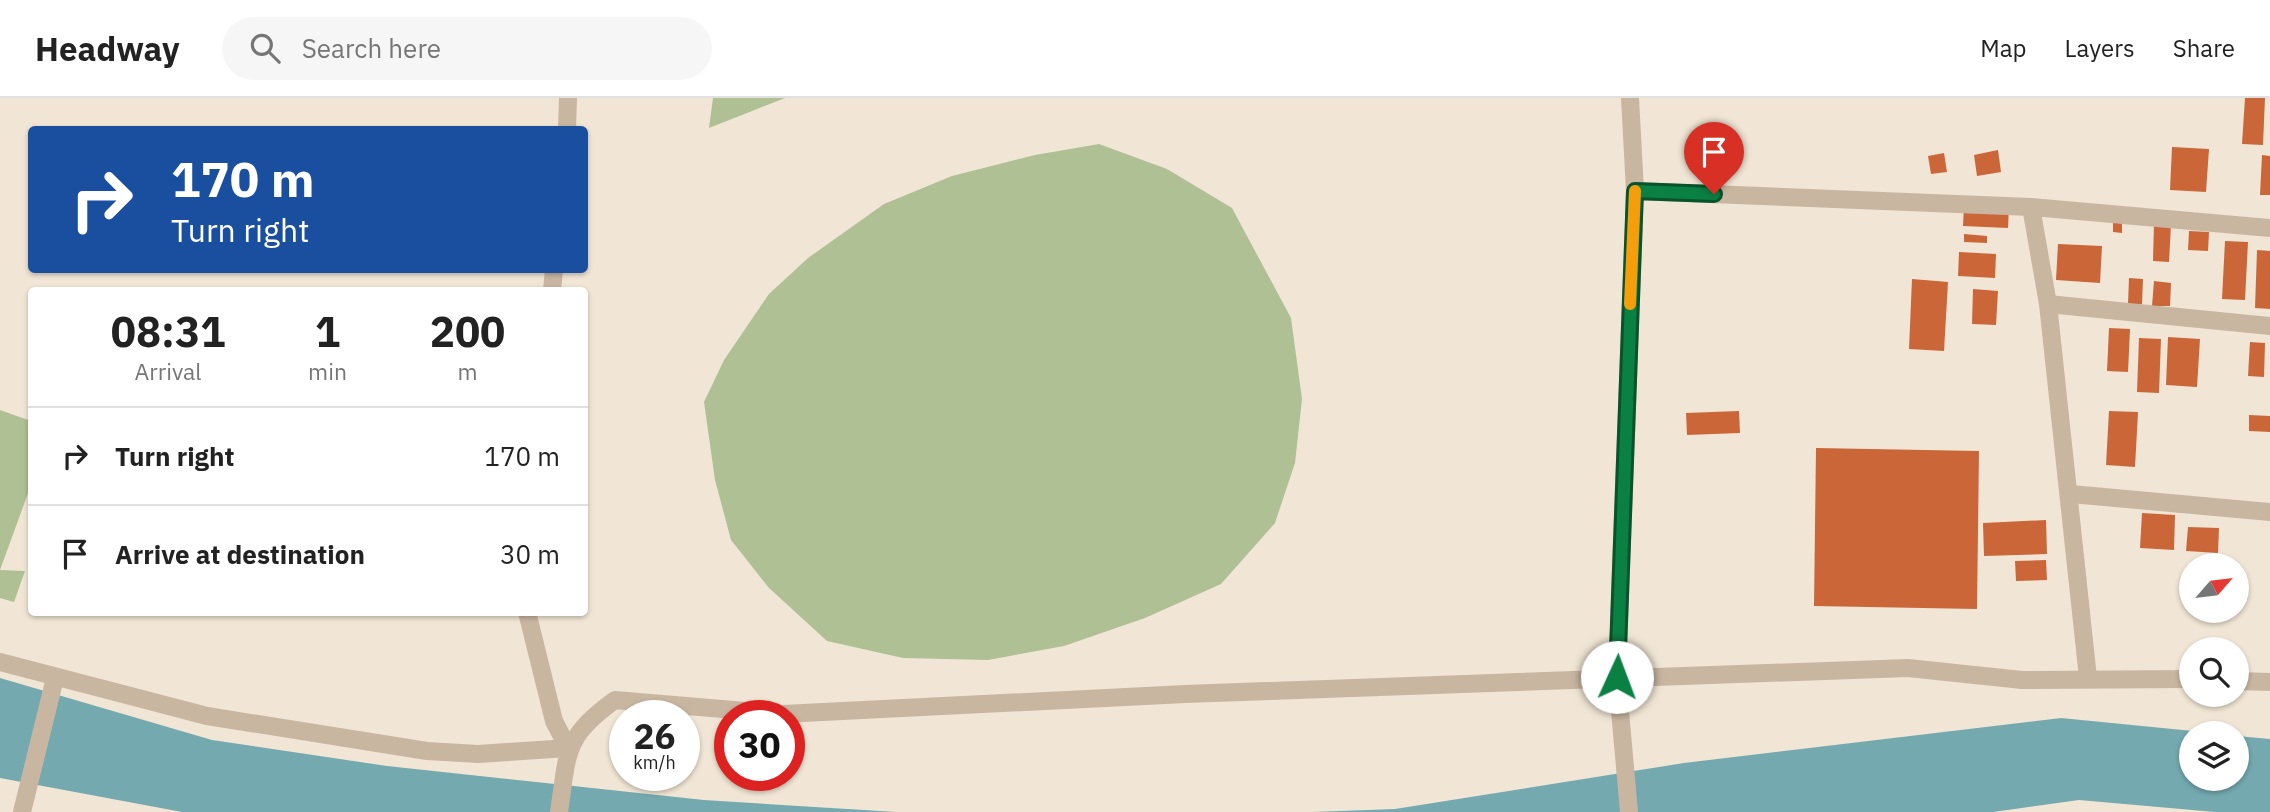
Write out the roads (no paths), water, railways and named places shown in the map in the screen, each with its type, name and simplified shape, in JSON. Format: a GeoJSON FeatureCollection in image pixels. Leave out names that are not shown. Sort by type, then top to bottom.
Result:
{"type":"FeatureCollection","features":[{"type":"Feature","properties":{"kind":"street"},"geometry":{"type":"LineString","coordinates":[[567,126],[568,98]]}},
{"type":"Feature","properties":{"kind":"street"},"geometry":{"type":"LineString","coordinates":[[1629,812],[1617,677],[1635,191],[1630,98]]}},
{"type":"Feature","properties":{"kind":"street"},"geometry":{"type":"LineString","coordinates":[[1635,191],[2031,207],[2270,228]]}},
{"type":"Feature","properties":{"kind":"street"},"geometry":{"type":"LineString","coordinates":[[2031,207],[2048,304],[2071,494],[2088,678]]}},
{"type":"Feature","properties":{"kind":"street"},"geometry":{"type":"LineString","coordinates":[[2048,304],[2270,326]]}},
{"type":"Feature","properties":{"kind":"street"},"geometry":{"type":"LineString","coordinates":[[2071,494],[2270,512]]}},
{"type":"Feature","properties":{"kind":"street"},"geometry":{"type":"LineString","coordinates":[[528,616],[554,721],[567,755]]}},
{"type":"Feature","properties":{"kind":"street"},"geometry":{"type":"LineString","coordinates":[[0,662],[207,716],[427,751],[567,755]]}},
{"type":"Feature","properties":{"kind":"street"},"geometry":{"type":"LineString","coordinates":[[559,812],[567,755],[590,717],[615,699],[783,714],[1617,677],[1908,668],[2022,680],[2179,679]]}},
{"type":"Feature","properties":{"kind":"street"},"geometry":{"type":"LineString","coordinates":[[23,809],[55,678]]}},
{"type":"Feature","properties":{"kind":"street"},"geometry":{"type":"LineString","coordinates":[[2249,681],[2270,682]]}},
{"type":"Feature","properties":{"kind":"water"},"geometry":{"type":"Polygon","coordinates":[[[0,678],[212,740],[387,766],[609,791],[896,812],[182,812],[0,778],[0,678]]]}},
{"type":"Feature","properties":{"kind":"water"},"geometry":{"type":"Polygon","coordinates":[[[2061,718],[2179,730],[2179,791],[2249,791],[2249,737],[2270,739],[2270,812],[2215,812],[2079,800],[1993,812],[1312,812],[1395,809],[1684,763],[2061,718]]]}}]}
